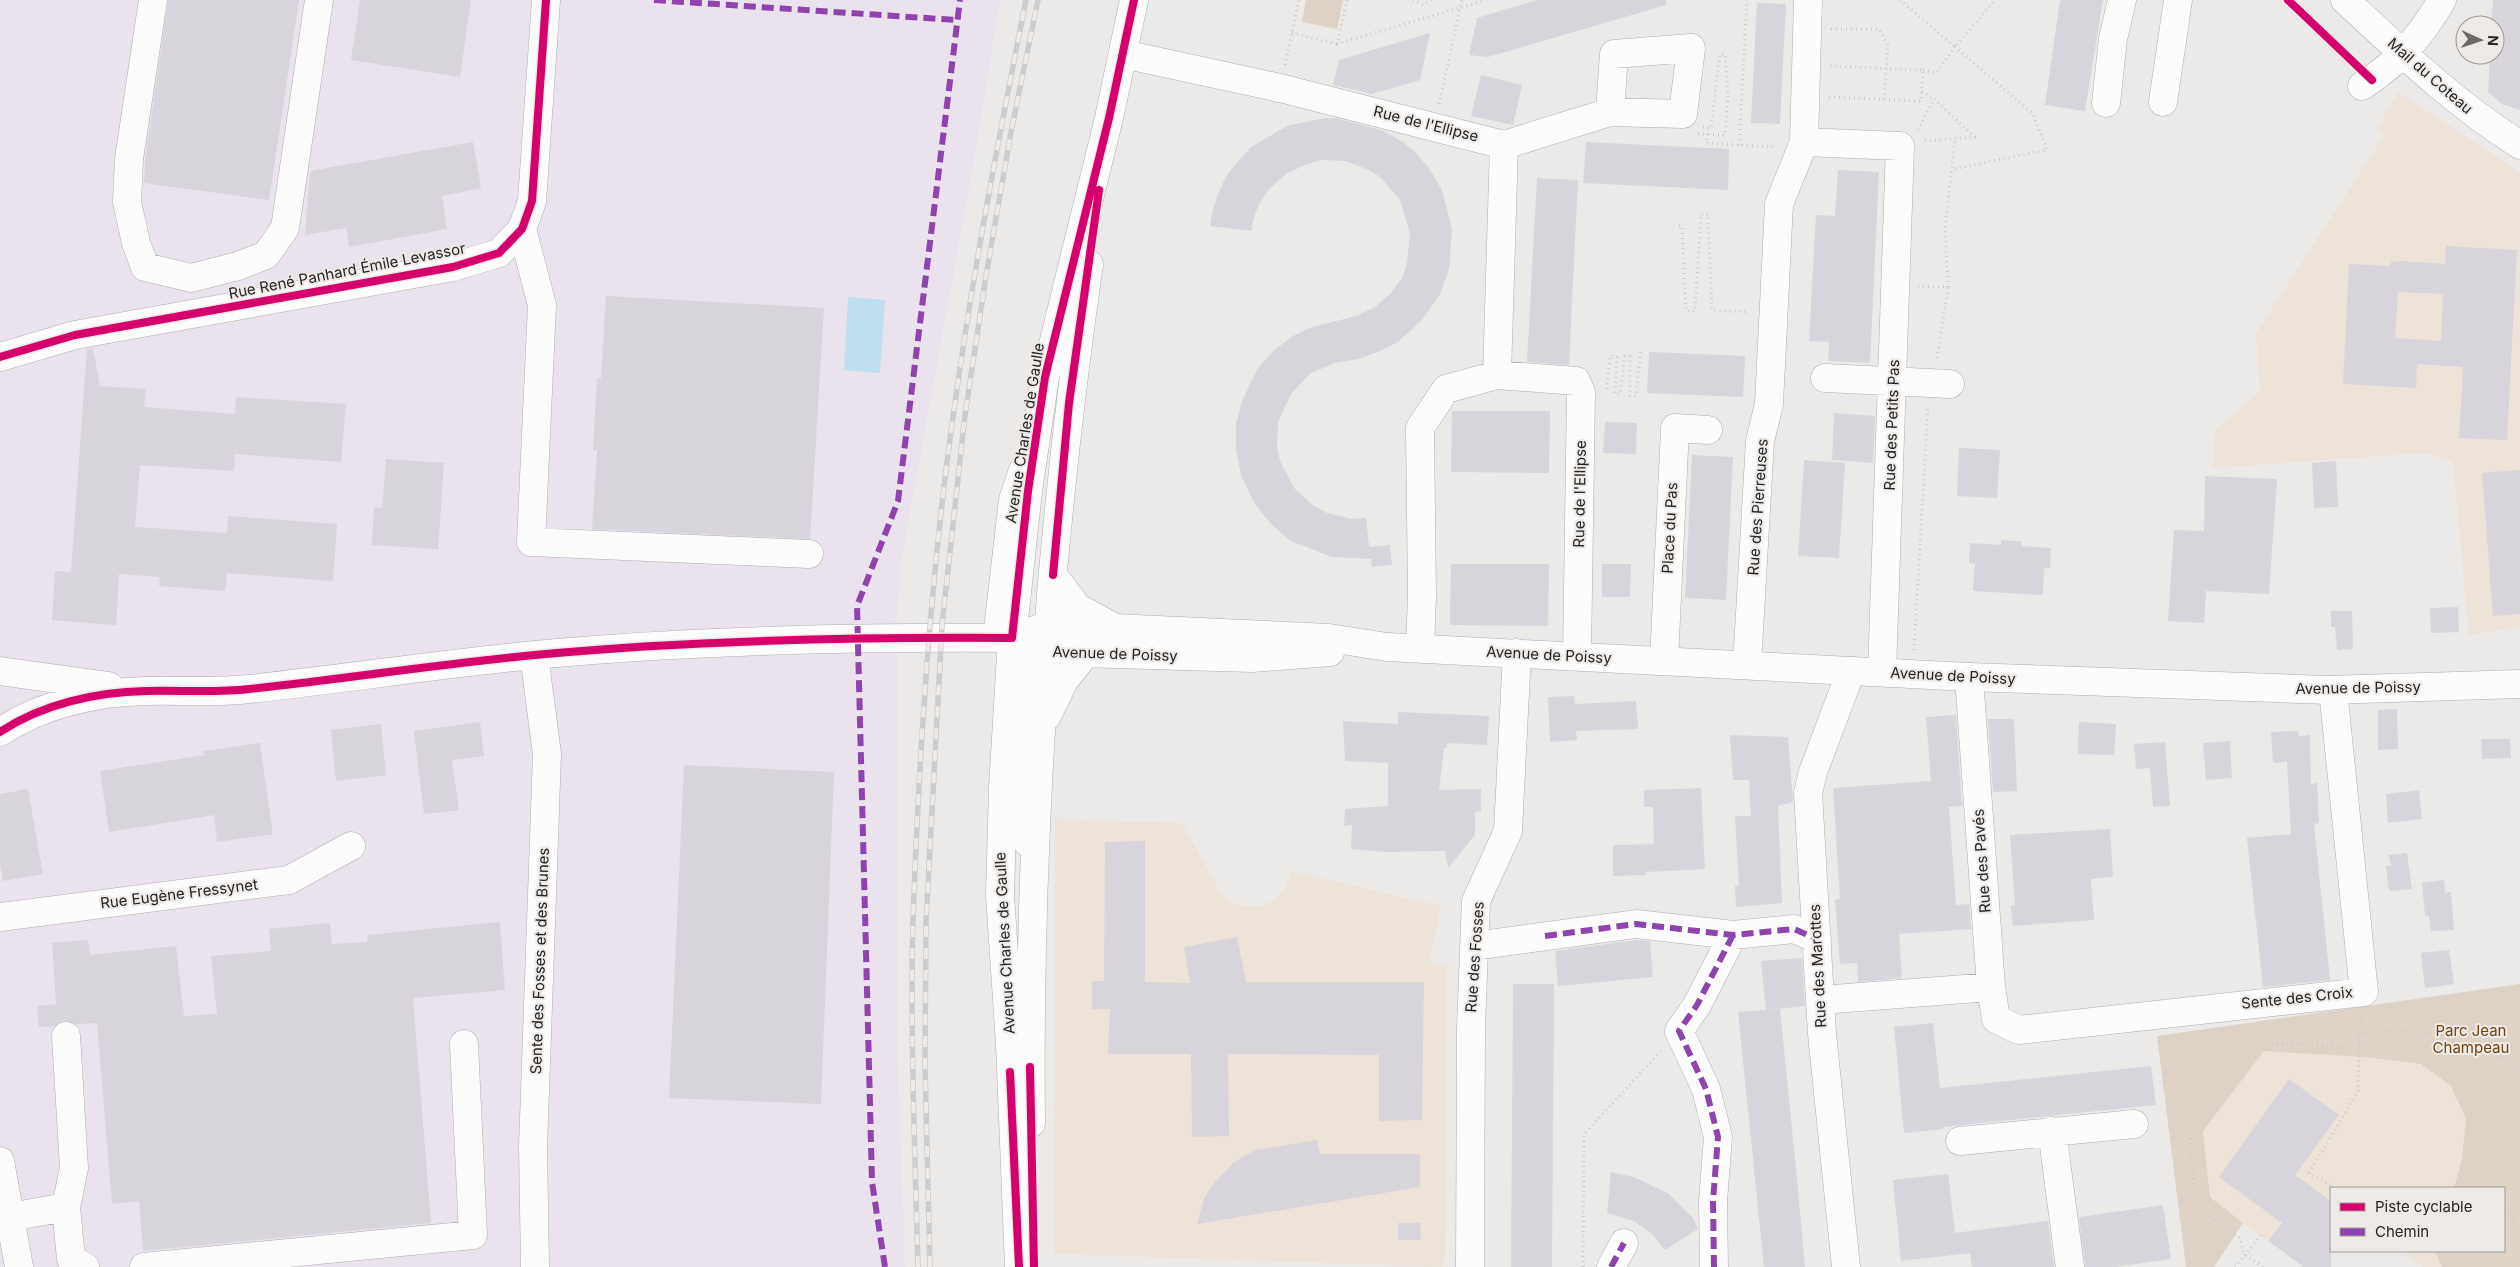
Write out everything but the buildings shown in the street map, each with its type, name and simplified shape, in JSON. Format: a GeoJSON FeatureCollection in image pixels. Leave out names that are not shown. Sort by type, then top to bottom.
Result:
{"type":"FeatureCollection","features":[{"type":"Feature","properties":{"kind":"street"},"geometry":{"type":"LineString","coordinates":[[153,0],[128,159],[127,202],[136,242],[145,266],[191,278],[238,266],[266,255],[285,228],[319,0]]}},
{"type":"Feature","properties":{"kind":"street","name":"Rue René Panhard Émile Levassor"},"geometry":{"type":"LineString","coordinates":[[0,357],[75,336],[453,267],[499,253],[522,229],[532,201],[546,0]]}},
{"type":"Feature","properties":{"kind":"street","name":"Avenue Charles de Gaulle"},"geometry":{"type":"LineString","coordinates":[[1034,1267],[1030,1077],[1033,868],[1043,726],[1028,638],[1028,490],[1053,337],[1109,118],[1134,0]]}},
{"type":"Feature","properties":{"kind":"street"},"geometry":{"type":"LineString","coordinates":[[1803,145],[1808,0]]}},
{"type":"Feature","properties":{"kind":"street"},"geometry":{"type":"LineString","coordinates":[[2106,103],[2113,39],[2122,0]]}},
{"type":"Feature","properties":{"kind":"street"},"geometry":{"type":"LineString","coordinates":[[2163,102],[2178,0]]}},
{"type":"Feature","properties":{"kind":"street","name":"Mail du Coteau"},"geometry":{"type":"LineString","coordinates":[[2345,0],[2431,80],[2482,120],[2520,145]]}},
{"type":"Feature","properties":{"kind":"street"},"geometry":{"type":"LineString","coordinates":[[2362,86],[2382,74],[2423,31],[2442,0]]}},
{"type":"Feature","properties":{"kind":"street"},"geometry":{"type":"LineString","coordinates":[[1497,375],[1504,144],[1610,112],[1683,114],[1690,48],[1614,54],[1610,112]]}},
{"type":"Feature","properties":{"kind":"street","name":"Rue de l'Ellipse"},"geometry":{"type":"LineString","coordinates":[[1123,54],[1280,88],[1504,144]]}},
{"type":"Feature","properties":{"kind":"street","name":"Avenue Charles de Gaulle"},"geometry":{"type":"LineString","coordinates":[[1019,1267],[1010,1044],[1000,895],[1002,788],[1028,638],[1053,575],[1069,403],[1109,118]]}},
{"type":"Feature","properties":{"kind":"street","name":"Rue des Petits Pas"},"geometry":{"type":"LineString","coordinates":[[1803,145],[1900,146],[1882,672]]}},
{"type":"Feature","properties":{"kind":"street","name":"Rue des Pierreuses"},"geometry":{"type":"LineString","coordinates":[[1747,665],[1760,441],[1769,404],[1779,204],[1803,145]]}},
{"type":"Feature","properties":{"kind":"street"},"geometry":{"type":"LineString","coordinates":[[522,229],[542,305],[531,542],[809,554]]}},
{"type":"Feature","properties":{"kind":"street"},"geometry":{"type":"LineString","coordinates":[[191,278],[198,287],[203,312]]}},
{"type":"Feature","properties":{"kind":"street"},"geometry":{"type":"LineString","coordinates":[[1420,648],[1422,596],[1420,428],[1446,389],[1497,375],[1576,382],[1581,392]]}},
{"type":"Feature","properties":{"kind":"street"},"geometry":{"type":"LineString","coordinates":[[1825,378],[1939,383]]}},
{"type":"Feature","properties":{"kind":"street","name":"Rue de l'Ellipse"},"geometry":{"type":"LineString","coordinates":[[1577,656],[1581,392]]}},
{"type":"Feature","properties":{"kind":"street"},"geometry":{"type":"LineString","coordinates":[[1033,868],[1024,821],[1023,790],[1028,638],[1013,500],[1038,423]]}},
{"type":"Feature","properties":{"kind":"street","name":"Place du Pas"},"geometry":{"type":"LineString","coordinates":[[1664,661],[1675,428],[1708,430]]}},
{"type":"Feature","properties":{"kind":"street"},"geometry":{"type":"LineString","coordinates":[[1053,575],[1078,607],[1115,628]]}},
{"type":"Feature","properties":{"kind":"street","name":"Avenue de Poissy"},"geometry":{"type":"LineString","coordinates":[[1028,638],[1115,628],[1329,638],[1387,647]]}},
{"type":"Feature","properties":{"kind":"street"},"geometry":{"type":"LineString","coordinates":[[0,732],[27,716],[49,707],[89,698],[143,691],[244,690],[534,655],[705,643],[1028,638]]}},
{"type":"Feature","properties":{"kind":"street","name":"Avenue de Poissy"},"geometry":{"type":"LineString","coordinates":[[1028,638],[1085,654],[1260,658],[1387,647],[1969,677],[2333,690],[2520,684]]}},
{"type":"Feature","properties":{"kind":"street","name":"Rue des Fosses"},"geometry":{"type":"LineString","coordinates":[[1470,1267],[1471,1027],[1476,901],[1508,831],[1517,653]]}},
{"type":"Feature","properties":{"kind":"street"},"geometry":{"type":"LineString","coordinates":[[1043,726],[1064,681],[1085,654]]}},
{"type":"Feature","properties":{"kind":"street","name":"Sente des Fosses et des Brunes"},"geometry":{"type":"LineString","coordinates":[[534,655],[547,754],[533,1147],[535,1267]]}},
{"type":"Feature","properties":{"kind":"street"},"geometry":{"type":"LineString","coordinates":[[0,671],[143,691]]}},
{"type":"Feature","properties":{"kind":"street","name":"Rue des Marottes"},"geometry":{"type":"LineString","coordinates":[[1846,1267],[1824,1046],[1808,793],[1813,772],[1851,671]]}},
{"type":"Feature","properties":{"kind":"street","name":"Rue des Pavés"},"geometry":{"type":"LineString","coordinates":[[1969,677],[1991,987],[1996,1019],[2019,1030]]}},
{"type":"Feature","properties":{"kind":"street","name":"Sente des Croix"},"geometry":{"type":"LineString","coordinates":[[2019,1030],[2364,992],[2333,690]]}},
{"type":"Feature","properties":{"kind":"street","name":"Rue Eugène Fressynet"},"geometry":{"type":"LineString","coordinates":[[0,917],[289,880],[351,846]]}},
{"type":"Feature","properties":{"kind":"street"},"geometry":{"type":"LineString","coordinates":[[1474,946],[1636,924],[1733,935],[1794,929],[1817,939]]}},
{"type":"Feature","properties":{"kind":"street"},"geometry":{"type":"LineString","coordinates":[[1714,1267],[1713,1200],[1718,1137],[1706,1089],[1679,1031],[1697,1005],[1733,935]]}},
{"type":"Feature","properties":{"kind":"street"},"geometry":{"type":"LineString","coordinates":[[1821,1000],[1991,987]]}},
{"type":"Feature","properties":{"kind":"street"},"geometry":{"type":"LineString","coordinates":[[66,1036],[74,1168],[66,1207],[71,1259],[85,1267]]}},
{"type":"Feature","properties":{"kind":"street"},"geometry":{"type":"LineString","coordinates":[[144,1267],[473,1235],[464,1044]]}},
{"type":"Feature","properties":{"kind":"street"},"geometry":{"type":"LineString","coordinates":[[1960,1141],[2134,1124]]}},
{"type":"Feature","properties":{"kind":"street"},"geometry":{"type":"LineString","coordinates":[[2052,1131],[2070,1267]]}},
{"type":"Feature","properties":{"kind":"street"},"geometry":{"type":"LineString","coordinates":[[0,1162],[19,1267]]}},
{"type":"Feature","properties":{"kind":"street"},"geometry":{"type":"LineString","coordinates":[[10,1217],[66,1207]]}},
{"type":"Feature","properties":{"kind":"street"},"geometry":{"type":"LineString","coordinates":[[1611,1267],[1624,1243]]}},
{"type":"Feature","properties":{"kind":"path"},"geometry":{"type":"LineString","coordinates":[[1280,88],[1299,0]]}},
{"type":"Feature","properties":{"kind":"path"},"geometry":{"type":"LineString","coordinates":[[1337,44],[1347,0]]}},
{"type":"Feature","properties":{"kind":"path"},"geometry":{"type":"LineString","coordinates":[[1413,0],[1424,5],[1431,0]]}},
{"type":"Feature","properties":{"kind":"path"},"geometry":{"type":"LineString","coordinates":[[1444,81],[1462,0]]}},
{"type":"Feature","properties":{"kind":"path"},"geometry":{"type":"LineString","coordinates":[[1292,33],[1337,44],[1486,0]]}},
{"type":"Feature","properties":{"kind":"path"},"geometry":{"type":"LineString","coordinates":[[1740,145],[1748,0]]}},
{"type":"Feature","properties":{"kind":"path"},"geometry":{"type":"LineString","coordinates":[[1900,0],[2033,114],[2047,150],[1953,169]]}},
{"type":"Feature","properties":{"kind":"path"},"geometry":{"type":"LineString","coordinates":[[1826,66],[1923,70],[1936,73],[1955,47],[1995,0]]}},
{"type":"Feature","properties":{"kind":"path"},"geometry":{"type":"LineString","coordinates":[[1828,29],[1879,29],[1888,45],[1884,99]]}},
{"type":"Feature","properties":{"kind":"path"},"geometry":{"type":"LineString","coordinates":[[1683,114],[1689,127],[1711,128],[1720,54],[1726,54],[1728,95],[1724,135],[1707,134],[1706,144],[1803,145]]}},
{"type":"Feature","properties":{"kind":"path"},"geometry":{"type":"LineString","coordinates":[[1826,97],[1921,101],[1923,70]]}},
{"type":"Feature","properties":{"kind":"path"},"geometry":{"type":"LineString","coordinates":[[1920,141],[1974,137],[1934,99],[1922,91]]}},
{"type":"Feature","properties":{"kind":"path"},"geometry":{"type":"LineString","coordinates":[[1916,133],[1934,99]]}},
{"type":"Feature","properties":{"kind":"path"},"geometry":{"type":"LineString","coordinates":[[1914,650],[1927,409],[1939,383],[1948,287],[1945,228],[1955,138]]}},
{"type":"Feature","properties":{"kind":"path"},"geometry":{"type":"LineString","coordinates":[[1679,226],[1682,226],[1686,311],[1696,311],[1701,214],[1708,214],[1712,310],[1752,312]]}},
{"type":"Feature","properties":{"kind":"path"},"geometry":{"type":"LineString","coordinates":[[1896,285],[1948,287]]}},
{"type":"Feature","properties":{"kind":"path"},"geometry":{"type":"LineString","coordinates":[[1581,392],[1596,388],[1606,394],[1610,356],[1617,356],[1615,394],[1620,394],[1625,356],[1630,356],[1630,396],[1636,396],[1641,348]]}},
{"type":"Feature","properties":{"kind":"path"},"geometry":{"type":"LineString","coordinates":[[1583,1267],[1584,1134],[1679,1031]]}},
{"type":"Feature","properties":{"kind":"path"},"geometry":{"type":"LineString","coordinates":[[2333,1187],[2309,1173],[2358,1091],[2359,1033],[2401,1032],[2440,1034],[2520,1065]]}},
{"type":"Feature","properties":{"kind":"path"},"geometry":{"type":"LineString","coordinates":[[2263,1267],[2244,1254],[2240,1238],[2205,1212],[2195,1200],[2190,1136],[2254,1050],[2267,1043],[2359,1047]]}},
{"type":"Feature","properties":{"kind":"path"},"geometry":{"type":"LineString","coordinates":[[2505,1210],[2510,1209],[2520,1236]]}},
{"type":"Feature","properties":{"kind":"path"},"geometry":{"type":"LineString","coordinates":[[2234,1267],[2263,1233]]}},
{"type":"Feature","properties":{"kind":"shaded area"},"geometry":{"type":"Polygon","coordinates":[[[0,0],[1000,0],[975,155],[901,562],[897,615],[897,1033],[905,1267],[0,1267],[0,0]]]}},
{"type":"Feature","properties":{"kind":"shaded area"},"geometry":{"type":"Polygon","coordinates":[[[2398,92],[2520,172],[2520,627],[2469,635],[2453,462],[2426,453],[2213,468],[2215,430],[2260,391],[2256,333],[2383,137],[2377,128],[2398,92]]]}},
{"type":"Feature","properties":{"kind":"shaded area"},"geometry":{"type":"Polygon","coordinates":[[[1055,819],[1182,823],[1222,895],[1233,903],[1243,906],[1258,906],[1269,903],[1279,896],[1286,886],[1291,871],[1441,906],[1430,962],[1447,966],[1445,1256],[1443,1267],[1054,1254],[1055,819]]]}},
{"type":"Feature","properties":{"kind":"shaded area"},"geometry":{"type":"Polygon","coordinates":[[[2264,1051],[2364,1057],[2421,1064],[2451,1086],[2466,1119],[2462,1158],[2454,1187],[2330,1187],[2330,1233],[2294,1207],[2268,1241],[2210,1198],[2203,1131],[2264,1051]]]}},
{"type":"Feature","properties":{"kind":"shaded area"},"geometry":{"type":"Polygon","coordinates":[[[2406,1252],[2435,1252],[2442,1267],[2422,1267],[2405,1254],[2406,1252]]]}},
{"type":"Feature","properties":{"kind":"green space"},"geometry":{"type":"Polygon","coordinates":[[[1306,0],[1343,0],[1337,29],[1302,22],[1306,0]]]}},
{"type":"Feature","properties":{"kind":"green space","name":"Parc Jean Champeau"},"geometry":{"type":"Polygon","coordinates":[[[2520,984],[2520,1267],[2442,1267],[2435,1252],[2505,1252],[2505,1187],[2454,1187],[2462,1158],[2466,1119],[2451,1086],[2421,1064],[2364,1057],[2264,1051],[2203,1131],[2210,1197],[2243,1223],[2214,1267],[2186,1267],[2157,1036],[2520,984]]]}},
{"type":"Feature","properties":{"kind":"water"},"geometry":{"type":"Polygon","coordinates":[[[848,297],[885,300],[880,373],[844,370],[848,297]]]}},
{"type":"Feature","properties":{"kind":"railway"},"geometry":{"type":"LineString","coordinates":[[918,1267],[912,1051],[912,964],[922,729],[932,601],[938,537],[969,307],[996,153],[1026,0]]}},
{"type":"Feature","properties":{"kind":"railway"},"geometry":{"type":"LineString","coordinates":[[930,1267],[925,1065],[926,923],[942,625],[965,415],[986,276],[1011,132],[1038,0]]}},
{"type":"Feature","properties":{"kind":"marked path"},"geometry":{"type":"LineString","coordinates":[[654,0],[956,20]]}},
{"type":"Feature","properties":{"kind":"marked path"},"geometry":{"type":"LineString","coordinates":[[885,1267],[872,1182],[857,606],[898,501],[960,0]]}},
{"type":"Feature","properties":{"kind":"marked path"},"geometry":{"type":"LineString","coordinates":[[1545,936],[1636,924],[1733,935],[1794,929],[1817,939]]}},
{"type":"Feature","properties":{"kind":"marked path"},"geometry":{"type":"LineString","coordinates":[[1714,1267],[1713,1201],[1718,1137],[1706,1089],[1679,1031],[1697,1005],[1733,935]]}},
{"type":"Feature","properties":{"kind":"marked path"},"geometry":{"type":"LineString","coordinates":[[1611,1267],[1624,1243]]}},
{"type":"Feature","properties":{"kind":"cycle path"},"geometry":{"type":"LineString","coordinates":[[0,357],[75,335],[453,267],[499,253],[522,229],[532,201],[546,0]]}},
{"type":"Feature","properties":{"kind":"cycle path"},"geometry":{"type":"LineString","coordinates":[[0,732],[34,714],[70,701],[127,692],[236,690],[499,659],[654,646],[773,640],[1012,638],[1028,491],[1045,377],[1109,118],[1134,0]]}},
{"type":"Feature","properties":{"kind":"cycle path"},"geometry":{"type":"LineString","coordinates":[[2288,0],[2372,80]]}},
{"type":"Feature","properties":{"kind":"cycle path"},"geometry":{"type":"LineString","coordinates":[[1053,575],[1069,403],[1099,190]]}},
{"type":"Feature","properties":{"kind":"cycle path"},"geometry":{"type":"LineString","coordinates":[[1030,1067],[1034,1267]]}},
{"type":"Feature","properties":{"kind":"cycle path"},"geometry":{"type":"LineString","coordinates":[[1010,1072],[1019,1267]]}}]}
